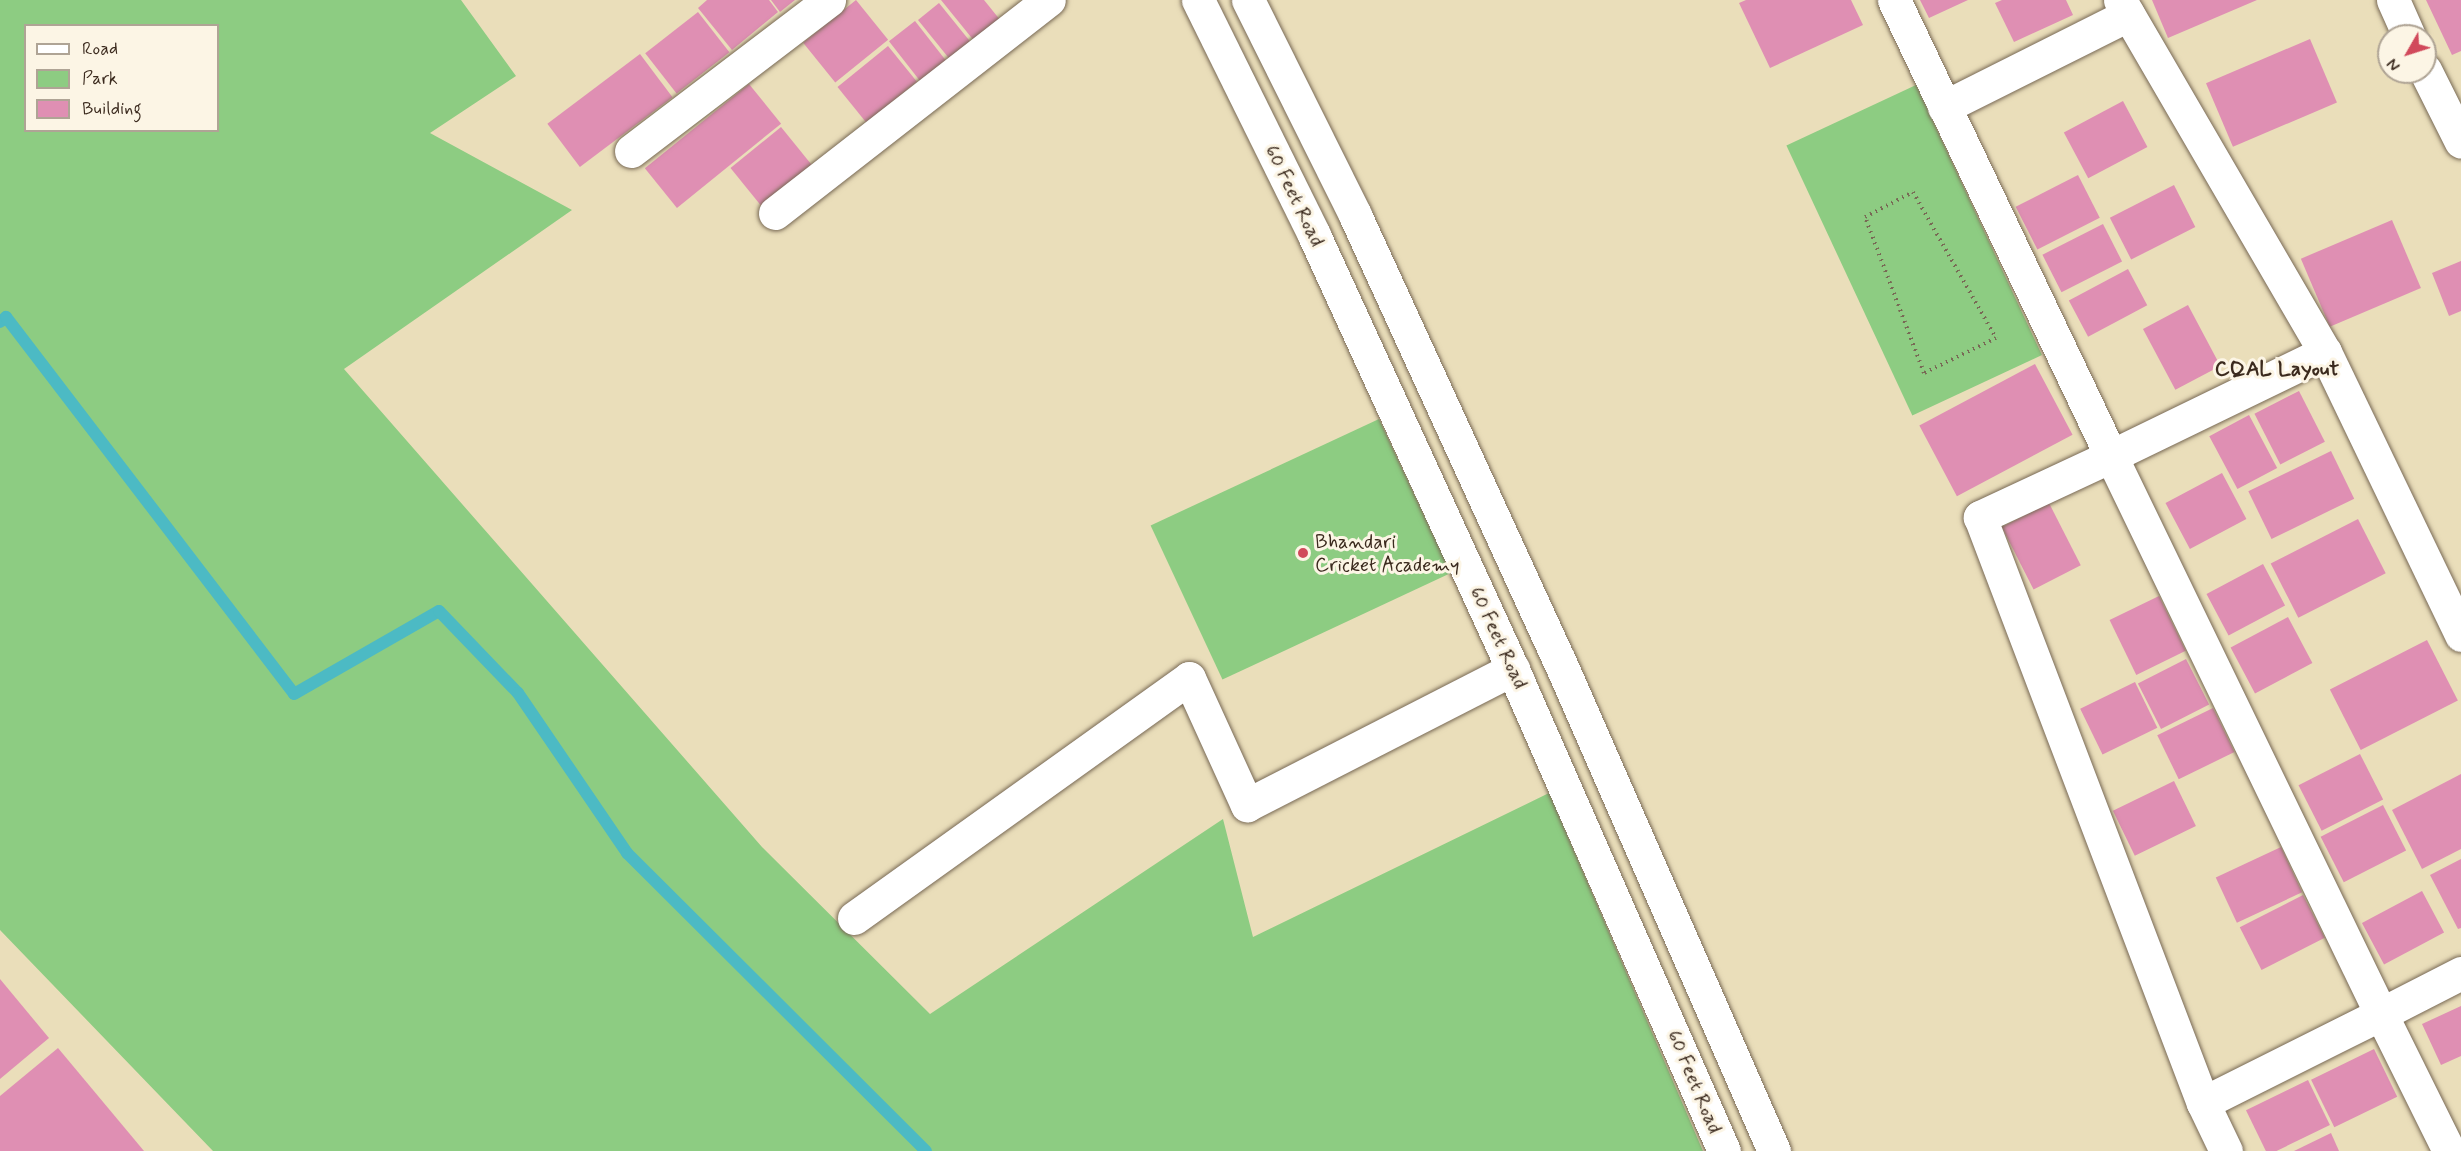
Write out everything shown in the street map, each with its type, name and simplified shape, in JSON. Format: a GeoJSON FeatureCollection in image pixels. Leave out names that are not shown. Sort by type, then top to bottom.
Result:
{"type":"FeatureCollection","features":[{"type":"Feature","properties":{"kind":"street"},"geometry":{"type":"LineString","coordinates":[[631,151],[829,0]]}},
{"type":"Feature","properties":{"kind":"street"},"geometry":{"type":"LineString","coordinates":[[775,213],[1049,0]]}},
{"type":"Feature","properties":{"kind":"street","name":"60 Feet Road"},"geometry":{"type":"LineString","coordinates":[[1198,0],[1319,246],[1513,669],[1724,1151]]}},
{"type":"Feature","properties":{"kind":"street"},"geometry":{"type":"LineString","coordinates":[[1248,0],[1355,215],[1544,627],[1774,1151]]}},
{"type":"Feature","properties":{"kind":"street"},"geometry":{"type":"LineString","coordinates":[[1894,0],[2111,456],[2449,1151]]}},
{"type":"Feature","properties":{"kind":"street"},"geometry":{"type":"LineString","coordinates":[[2393,0],[2404,24]]}},
{"type":"Feature","properties":{"kind":"street"},"geometry":{"type":"LineString","coordinates":[[1944,107],[2124,7],[2325,352],[2461,635]]}},
{"type":"Feature","properties":{"kind":"street"},"geometry":{"type":"LineString","coordinates":[[2441,85],[2461,142]]}},
{"type":"Feature","properties":{"kind":"street"},"geometry":{"type":"LineString","coordinates":[[2226,1151],[2203,1103],[1980,517],[2325,352]]}},
{"type":"Feature","properties":{"kind":"street"},"geometry":{"type":"LineString","coordinates":[[854,918],[1189,678],[1247,805],[1513,669]]}},
{"type":"Feature","properties":{"kind":"street"},"geometry":{"type":"LineString","coordinates":[[2203,1103],[2461,973]]}},
{"type":"Feature","properties":{"kind":"path"},"geometry":{"type":"LineString","coordinates":[[1913,192],[1996,338],[1924,373],[1865,217],[1913,192]]}},
{"type":"Feature","properties":{"kind":"green space"},"geometry":{"type":"Polygon","coordinates":[[[0,0],[461,0],[516,76],[430,133],[572,210],[344,369],[762,847],[930,1014],[1223,819],[1253,937],[1549,793],[1703,1151],[213,1151],[0,930],[0,0]]]}},
{"type":"Feature","properties":{"kind":"green space"},"geometry":{"type":"Polygon","coordinates":[[[1916,85],[2042,355],[1912,416],[1786,145],[1916,85]]]}},
{"type":"Feature","properties":{"kind":"green space","name":"Bhandari Cricket Academy"},"geometry":{"type":"Polygon","coordinates":[[[1379,419],[1451,573],[1222,680],[1151,525],[1379,419]]]}},
{"type":"Feature","properties":{"kind":"building"},"geometry":{"type":"Polygon","coordinates":[[[707,0],[769,0],[778,12],[732,50],[698,8],[707,0]]]}},
{"type":"Feature","properties":{"kind":"building"},"geometry":{"type":"Polygon","coordinates":[[[771,0],[795,0],[780,12],[771,0]]]}},
{"type":"Feature","properties":{"kind":"building"},"geometry":{"type":"Polygon","coordinates":[[[856,0],[888,40],[835,82],[803,43],[856,0]]]}},
{"type":"Feature","properties":{"kind":"building"},"geometry":{"type":"Polygon","coordinates":[[[941,0],[984,0],[1001,21],[975,42],[941,0]]]}},
{"type":"Feature","properties":{"kind":"building"},"geometry":{"type":"Polygon","coordinates":[[[1746,0],[1851,0],[1863,25],[1770,68],[1739,3],[1746,0]]]}},
{"type":"Feature","properties":{"kind":"building"},"geometry":{"type":"Polygon","coordinates":[[[1920,0],[1968,0],[1929,18],[1920,0]]]}},
{"type":"Feature","properties":{"kind":"building"},"geometry":{"type":"Polygon","coordinates":[[[2002,0],[2066,0],[2073,15],[2014,42],[1995,3],[2002,0]]]}},
{"type":"Feature","properties":{"kind":"building"},"geometry":{"type":"Polygon","coordinates":[[[2152,0],[2257,0],[2168,38],[2152,0]]]}},
{"type":"Feature","properties":{"kind":"building"},"geometry":{"type":"Polygon","coordinates":[[[2426,0],[2461,0],[2461,51],[2452,55],[2426,0]]]}},
{"type":"Feature","properties":{"kind":"building"},"geometry":{"type":"Polygon","coordinates":[[[939,3],[972,44],[951,61],[918,20],[939,3]]]}},
{"type":"Feature","properties":{"kind":"building"},"geometry":{"type":"Polygon","coordinates":[[[698,12],[729,52],[677,93],[645,53],[698,12]]]}},
{"type":"Feature","properties":{"kind":"building"},"geometry":{"type":"Polygon","coordinates":[[[915,21],[948,64],[922,84],[889,41],[915,21]]]}},
{"type":"Feature","properties":{"kind":"building"},"geometry":{"type":"Polygon","coordinates":[[[2310,39],[2337,103],[2233,147],[2206,83],[2310,39]]]}},
{"type":"Feature","properties":{"kind":"building"},"geometry":{"type":"Polygon","coordinates":[[[888,46],[917,82],[866,123],[837,87],[888,46]]]}},
{"type":"Feature","properties":{"kind":"building"},"geometry":{"type":"Polygon","coordinates":[[[640,54],[672,97],[580,167],[547,124],[640,54]]]}},
{"type":"Feature","properties":{"kind":"building"},"geometry":{"type":"Polygon","coordinates":[[[749,84],[781,124],[677,208],[645,168],[749,84]]]}},
{"type":"Feature","properties":{"kind":"building"},"geometry":{"type":"Polygon","coordinates":[[[2123,101],[2147,147],[2088,178],[2064,132],[2123,101]]]}},
{"type":"Feature","properties":{"kind":"building"},"geometry":{"type":"Polygon","coordinates":[[[781,127],[812,165],[761,206],[730,168],[781,127]]]}},
{"type":"Feature","properties":{"kind":"building"},"geometry":{"type":"Polygon","coordinates":[[[2078,175],[2100,218],[2037,250],[2016,207],[2078,175]]]}},
{"type":"Feature","properties":{"kind":"building"},"geometry":{"type":"Polygon","coordinates":[[[2174,185],[2195,227],[2131,260],[2110,218],[2174,185]]]}},
{"type":"Feature","properties":{"kind":"building"},"geometry":{"type":"Polygon","coordinates":[[[2392,220],[2421,288],[2330,327],[2301,259],[2392,220]]]}},
{"type":"Feature","properties":{"kind":"building"},"geometry":{"type":"Polygon","coordinates":[[[2103,224],[2122,261],[2061,292],[2042,255],[2103,224]]]}},
{"type":"Feature","properties":{"kind":"building"},"geometry":{"type":"Polygon","coordinates":[[[2461,261],[2461,311],[2449,316],[2432,273],[2461,261]]]}},
{"type":"Feature","properties":{"kind":"building"},"geometry":{"type":"Polygon","coordinates":[[[2128,269],[2147,305],[2088,337],[2069,300],[2128,269]]]}},
{"type":"Feature","properties":{"kind":"building"},"geometry":{"type":"Polygon","coordinates":[[[2188,305],[2220,366],[2175,390],[2143,329],[2188,305]]]}},
{"type":"Feature","properties":{"kind":"building"},"geometry":{"type":"Polygon","coordinates":[[[2035,364],[2073,435],[1957,496],[1919,426],[2035,364]]]}},
{"type":"Feature","properties":{"kind":"building"},"geometry":{"type":"Polygon","coordinates":[[[2299,391],[2325,442],[2280,464],[2254,414],[2299,391]]]}},
{"type":"Feature","properties":{"kind":"building"},"geometry":{"type":"Polygon","coordinates":[[[2249,415],[2277,468],[2237,489],[2209,436],[2249,415]]]}},
{"type":"Feature","properties":{"kind":"building"},"geometry":{"type":"Polygon","coordinates":[[[2331,451],[2354,499],[2272,539],[2248,491],[2331,451]]]}},
{"type":"Feature","properties":{"kind":"building"},"geometry":{"type":"Polygon","coordinates":[[[2222,473],[2246,519],[2190,549],[2165,503],[2222,473]]]}},
{"type":"Feature","properties":{"kind":"building"},"geometry":{"type":"Polygon","coordinates":[[[2049,503],[2081,565],[2034,589],[2002,527],[2049,503]]]}},
{"type":"Feature","properties":{"kind":"building"},"geometry":{"type":"Polygon","coordinates":[[[2358,519],[2386,573],[2298,618],[2271,563],[2358,519]]]}},
{"type":"Feature","properties":{"kind":"building"},"geometry":{"type":"Polygon","coordinates":[[[2263,564],[2285,605],[2229,636],[2206,594],[2263,564]]]}},
{"type":"Feature","properties":{"kind":"building"},"geometry":{"type":"Polygon","coordinates":[[[2159,596],[2186,651],[2136,675],[2110,620],[2159,596]]]}},
{"type":"Feature","properties":{"kind":"building"},"geometry":{"type":"Polygon","coordinates":[[[2288,617],[2312,663],[2255,693],[2231,648],[2288,617]]]}},
{"type":"Feature","properties":{"kind":"building"},"geometry":{"type":"Polygon","coordinates":[[[2427,640],[2458,701],[2361,750],[2330,689],[2427,640]]]}},
{"type":"Feature","properties":{"kind":"building"},"geometry":{"type":"Polygon","coordinates":[[[2186,659],[2209,704],[2161,729],[2138,684],[2186,659]]]}},
{"type":"Feature","properties":{"kind":"building"},"geometry":{"type":"Polygon","coordinates":[[[2135,682],[2157,728],[2103,755],[2080,709],[2135,682]]]}},
{"type":"Feature","properties":{"kind":"building"},"geometry":{"type":"Polygon","coordinates":[[[2213,708],[2234,752],[2179,779],[2157,735],[2213,708]]]}},
{"type":"Feature","properties":{"kind":"building"},"geometry":{"type":"Polygon","coordinates":[[[2360,754],[2383,799],[2322,831],[2299,785],[2360,754]]]}},
{"type":"Feature","properties":{"kind":"building"},"geometry":{"type":"Polygon","coordinates":[[[2461,774],[2461,849],[2422,869],[2392,810],[2461,774]]]}},
{"type":"Feature","properties":{"kind":"building"},"geometry":{"type":"Polygon","coordinates":[[[2174,781],[2196,826],[2135,856],[2113,811],[2174,781]]]}},
{"type":"Feature","properties":{"kind":"building"},"geometry":{"type":"Polygon","coordinates":[[[2383,805],[2406,850],[2344,882],[2321,837],[2383,805]]]}},
{"type":"Feature","properties":{"kind":"building"},"geometry":{"type":"Polygon","coordinates":[[[2281,847],[2302,892],[2237,923],[2216,877],[2281,847]]]}},
{"type":"Feature","properties":{"kind":"building"},"geometry":{"type":"Polygon","coordinates":[[[2461,859],[2461,928],[2458,929],[2430,875],[2461,859]]]}},
{"type":"Feature","properties":{"kind":"building"},"geometry":{"type":"Polygon","coordinates":[[[2422,891],[2444,932],[2384,964],[2362,923],[2422,891]]]}},
{"type":"Feature","properties":{"kind":"building"},"geometry":{"type":"Polygon","coordinates":[[[2303,895],[2325,938],[2262,970],[2240,927],[2303,895]]]}},
{"type":"Feature","properties":{"kind":"building"},"geometry":{"type":"Polygon","coordinates":[[[0,979],[49,1038],[0,1079],[0,979]]]}},
{"type":"Feature","properties":{"kind":"building"},"geometry":{"type":"Polygon","coordinates":[[[2461,1006],[2461,1056],[2441,1065],[2422,1024],[2461,1006]]]}},
{"type":"Feature","properties":{"kind":"building"},"geometry":{"type":"Polygon","coordinates":[[[58,1048],[144,1151],[0,1151],[0,1096],[58,1048]]]}},
{"type":"Feature","properties":{"kind":"building"},"geometry":{"type":"Polygon","coordinates":[[[2374,1049],[2397,1097],[2334,1127],[2311,1080],[2374,1049]]]}},
{"type":"Feature","properties":{"kind":"building"},"geometry":{"type":"Polygon","coordinates":[[[2308,1080],[2330,1125],[2276,1151],[2266,1151],[2246,1110],[2308,1080]]]}},
{"type":"Feature","properties":{"kind":"building"},"geometry":{"type":"Polygon","coordinates":[[[2331,1133],[2339,1151],[2294,1151],[2331,1133]]]}},
{"type":"Feature","properties":{"kind":"waterway"},"geometry":{"type":"LineString","coordinates":[[0,322],[6,317],[294,694],[439,611],[518,693],[627,853],[926,1151]]}},
{"type":"Feature","properties":{"kind":"place","name":"Bhandari Cricket Academy"},"geometry":{"type":"Point","coordinates":[1303,553]}},
{"type":"Feature","properties":{"kind":"district","name":"CQAL Layout"},"geometry":{"type":"Point","coordinates":[2277,369]}}]}
